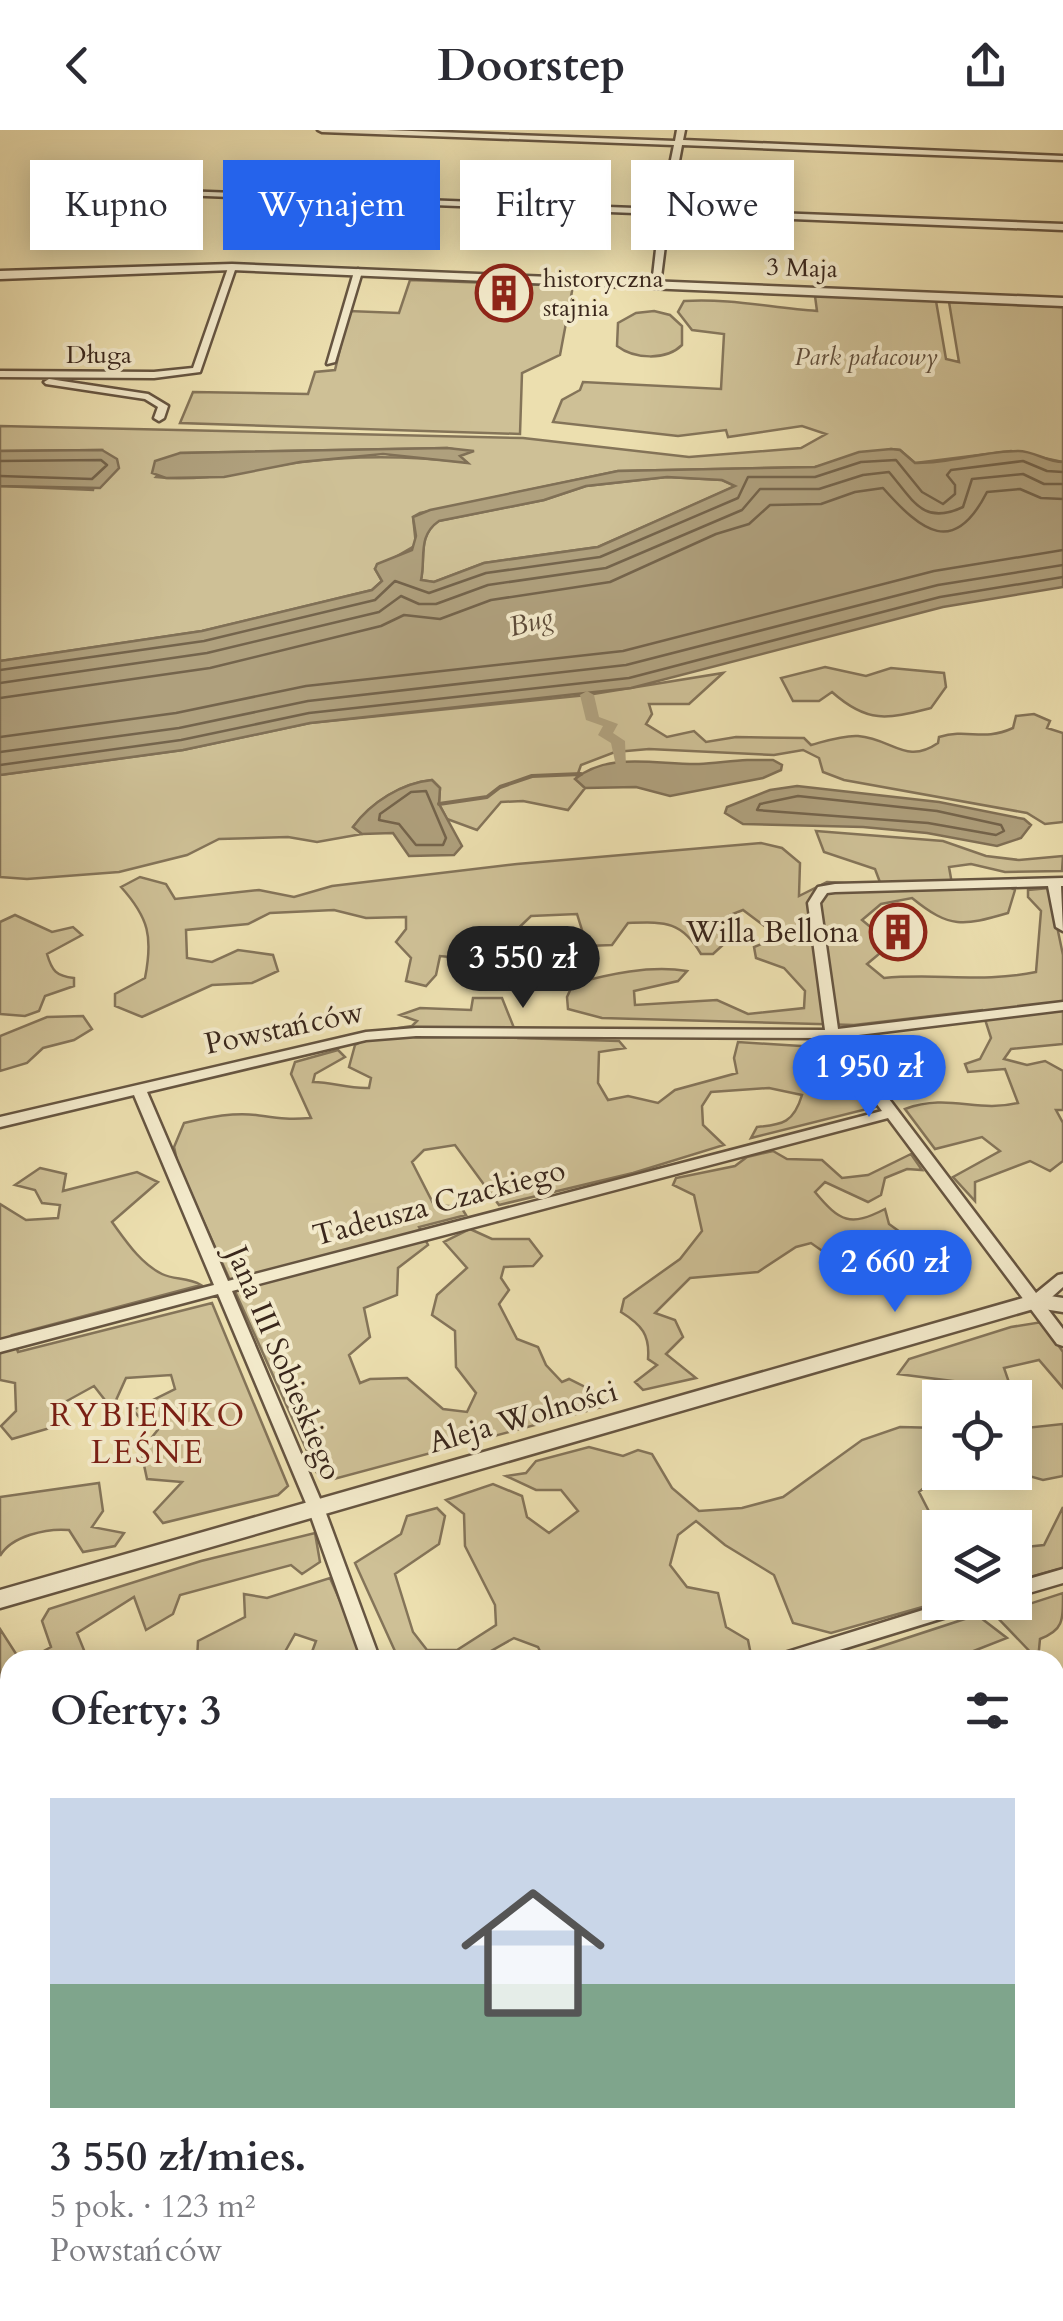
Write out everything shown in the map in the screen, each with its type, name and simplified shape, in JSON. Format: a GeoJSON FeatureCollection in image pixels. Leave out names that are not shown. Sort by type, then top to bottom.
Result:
{"type":"FeatureCollection","features":[{"type":"Feature","properties":{"kind":"street"},"geometry":{"type":"LineString","coordinates":[[322,130],[1063,158]]}},
{"type":"Feature","properties":{"kind":"street"},"geometry":{"type":"LineString","coordinates":[[674,160],[681,130]]}},
{"type":"Feature","properties":{"kind":"street"},"geometry":{"type":"LineString","coordinates":[[203,194],[631,210]]}},
{"type":"Feature","properties":{"kind":"street"},"geometry":{"type":"LineString","coordinates":[[794,216],[1063,226]]}},
{"type":"Feature","properties":{"kind":"street"},"geometry":{"type":"LineString","coordinates":[[656,285],[662,250]]}},
{"type":"Feature","properties":{"kind":"street","name":"3 Maja"},"geometry":{"type":"LineString","coordinates":[[0,275],[232,268],[1063,302]]}},
{"type":"Feature","properties":{"kind":"street","name":"Długa"},"geometry":{"type":"LineString","coordinates":[[0,375],[197,370],[232,268]]}},
{"type":"Feature","properties":{"kind":"street"},"geometry":{"type":"LineString","coordinates":[[330,362],[358,272]]}},
{"type":"Feature","properties":{"kind":"street"},"geometry":{"type":"LineString","coordinates":[[0,375],[148,397],[162,406],[159,418]]}},
{"type":"Feature","properties":{"kind":"street"},"geometry":{"type":"LineString","coordinates":[[1063,927],[1058,882],[835,888],[823,890],[814,903],[832,1034],[1063,1340]]}},
{"type":"Feature","properties":{"kind":"street","name":"Powstańców"},"geometry":{"type":"LineString","coordinates":[[0,1122],[366,1036],[416,1032],[832,1034],[1063,1006]]}},
{"type":"Feature","properties":{"kind":"street","name":"Jana III Sobieskiego"},"geometry":{"type":"LineString","coordinates":[[139,1089],[316,1508],[367,1650]]}},
{"type":"Feature","properties":{"kind":"street","name":"Tadeusza Czackiego"},"geometry":{"type":"LineString","coordinates":[[0,1346],[892,1113]]}},
{"type":"Feature","properties":{"kind":"street"},"geometry":{"type":"LineString","coordinates":[[1037,1301],[1063,1279]]}},
{"type":"Feature","properties":{"kind":"street","name":"Aleja Wolności"},"geometry":{"type":"LineString","coordinates":[[0,1599],[1037,1301],[1063,1305]]}},
{"type":"Feature","properties":{"kind":"street"},"geometry":{"type":"LineString","coordinates":[[1032,1585],[1063,1576]]}},
{"type":"Feature","properties":{"kind":"street"},"geometry":{"type":"LineString","coordinates":[[817,1650],[922,1618]]}},
{"type":"Feature","properties":{"kind":"green space"},"geometry":{"type":"Polygon","coordinates":[[[410,280],[573,286],[560,355],[522,373],[520,434],[180,423],[193,392],[308,394],[315,372],[335,370],[349,311],[399,313],[410,280]]]}},
{"type":"Feature","properties":{"kind":"green space","name":"Park pałacowy"},"geometry":{"type":"Polygon","coordinates":[[[815,296],[936,301],[946,359],[959,362],[949,302],[1063,307],[1063,462],[1011,451],[915,463],[900,450],[891,449],[815,467],[618,471],[420,513],[413,517],[416,545],[375,569],[382,581],[372,590],[202,631],[0,661],[0,486],[93,490],[102,450],[0,451],[0,426],[523,438],[689,457],[801,448],[826,434],[802,426],[728,437],[726,430],[678,436],[553,422],[562,400],[580,390],[583,382],[721,389],[724,334],[692,330],[678,312],[684,301],[817,311],[815,296]],[[447,448],[180,453],[156,477],[211,476],[343,458],[465,462],[459,456],[469,452],[447,448]]]}},
{"type":"Feature","properties":{"kind":"green space"},"geometry":{"type":"Polygon","coordinates":[[[654,311],[670,315],[682,326],[682,345],[667,354],[650,356],[632,354],[617,346],[618,323],[636,313],[654,311]]]}},
{"type":"Feature","properties":{"kind":"green space"},"geometry":{"type":"Polygon","coordinates":[[[667,477],[722,480],[736,486],[598,547],[484,563],[434,582],[421,580],[427,534],[438,521],[544,500],[586,486],[667,477]]]}},
{"type":"Feature","properties":{"kind":"green space"},"geometry":{"type":"Polygon","coordinates":[[[825,667],[866,676],[891,668],[944,673],[946,687],[931,708],[902,715],[868,714],[832,692],[819,701],[793,701],[781,678],[825,667]]]}},
{"type":"Feature","properties":{"kind":"green space"},"geometry":{"type":"Polygon","coordinates":[[[723,673],[689,704],[649,704],[652,714],[646,724],[667,737],[694,731],[706,742],[736,737],[804,738],[811,745],[858,736],[917,752],[938,743],[939,737],[1002,732],[1013,728],[1016,716],[1034,714],[1050,721],[1047,728],[1063,733],[1063,822],[1045,824],[1027,813],[844,780],[823,772],[819,758],[803,750],[774,755],[649,749],[615,752],[581,765],[576,779],[585,788],[568,810],[523,801],[501,802],[477,830],[447,819],[439,804],[440,788],[432,780],[410,785],[378,802],[353,827],[362,834],[317,842],[288,837],[219,839],[187,855],[119,872],[27,879],[0,877],[0,775],[183,750],[310,723],[587,695],[723,673]]]}},
{"type":"Feature","properties":{"kind":"green space"},"geometry":{"type":"Polygon","coordinates":[[[816,831],[943,841],[986,856],[1019,860],[1063,856],[1062,871],[1005,872],[971,864],[949,867],[952,884],[1005,885],[1015,890],[1008,913],[957,922],[937,915],[912,898],[881,904],[862,920],[891,944],[867,964],[884,978],[998,977],[1036,972],[1041,911],[1028,897],[1028,890],[1049,888],[1063,955],[1063,1044],[1011,1049],[1004,1059],[1027,1065],[1045,1061],[1063,1071],[1063,1110],[1056,1110],[1063,1123],[1063,1161],[1050,1171],[1030,1161],[975,1182],[975,1201],[953,1177],[1000,1151],[982,1137],[935,1149],[905,1109],[935,1103],[1018,1103],[1005,1069],[968,1072],[965,1064],[980,1059],[991,1038],[982,1010],[854,1025],[602,1018],[568,1009],[567,997],[573,984],[659,969],[687,971],[678,981],[634,991],[635,1005],[717,1000],[748,1014],[804,1008],[805,991],[784,968],[756,958],[754,947],[779,937],[743,910],[730,915],[750,937],[725,943],[713,954],[701,954],[679,929],[662,923],[628,923],[612,945],[587,946],[577,914],[531,916],[508,938],[506,973],[487,985],[461,979],[460,958],[440,956],[436,975],[426,986],[406,981],[411,958],[396,942],[406,929],[406,917],[366,918],[334,910],[270,913],[248,924],[186,930],[187,958],[212,962],[238,950],[273,955],[278,971],[252,983],[212,985],[142,1017],[115,1006],[115,994],[145,978],[149,951],[146,929],[138,909],[121,887],[140,877],[166,884],[175,899],[259,890],[294,897],[332,886],[517,864],[761,843],[782,848],[800,863],[799,896],[827,882],[881,885],[875,869],[824,852],[816,831]]]}},
{"type":"Feature","properties":{"kind":"green space"},"geometry":{"type":"Polygon","coordinates":[[[15,915],[52,932],[73,927],[82,935],[47,954],[56,972],[74,978],[74,986],[45,996],[39,1011],[25,1016],[0,1014],[0,922],[15,915]]]}},
{"type":"Feature","properties":{"kind":"green space"},"geometry":{"type":"Polygon","coordinates":[[[473,998],[502,998],[518,1038],[619,1041],[625,1048],[599,1052],[598,1083],[608,1100],[628,1096],[658,1103],[675,1090],[737,1073],[734,1058],[738,1042],[832,1048],[875,1107],[751,1138],[757,1127],[781,1123],[791,1116],[802,1095],[769,1088],[711,1092],[702,1106],[703,1125],[724,1145],[633,1173],[499,1205],[455,1145],[424,1150],[412,1162],[434,1205],[461,1207],[466,1215],[419,1227],[428,1245],[398,1268],[397,1295],[364,1308],[370,1337],[349,1355],[360,1383],[407,1378],[443,1409],[467,1412],[476,1393],[456,1367],[455,1331],[432,1315],[437,1295],[467,1268],[444,1242],[470,1229],[492,1239],[529,1239],[542,1256],[533,1266],[504,1267],[501,1278],[509,1290],[499,1304],[517,1339],[538,1347],[546,1365],[562,1382],[569,1379],[595,1392],[602,1407],[334,1479],[317,1473],[178,1165],[174,1147],[184,1123],[201,1119],[237,1114],[311,1118],[291,1074],[295,1062],[338,1050],[345,1057],[315,1074],[313,1082],[369,1088],[371,1078],[349,1067],[355,1045],[385,1030],[412,1026],[417,1021],[400,1015],[420,1008],[471,1010],[473,998]]]}},
{"type":"Feature","properties":{"kind":"green space"},"geometry":{"type":"Polygon","coordinates":[[[83,1016],[92,1029],[74,1040],[43,1048],[27,1063],[0,1071],[0,1036],[47,1017],[83,1016]]]}},
{"type":"Feature","properties":{"kind":"green space"},"geometry":{"type":"Polygon","coordinates":[[[773,1151],[787,1159],[822,1160],[842,1178],[868,1175],[911,1154],[922,1170],[907,1169],[885,1178],[881,1195],[868,1202],[825,1182],[815,1192],[846,1218],[863,1218],[885,1209],[889,1224],[914,1242],[906,1256],[887,1258],[831,1257],[811,1243],[796,1247],[758,1272],[690,1278],[655,1313],[675,1320],[683,1337],[666,1354],[696,1378],[643,1390],[635,1382],[657,1365],[648,1359],[643,1331],[621,1312],[624,1299],[680,1259],[702,1231],[694,1195],[673,1185],[676,1178],[735,1166],[747,1157],[773,1151]]]}},
{"type":"Feature","properties":{"kind":"green space"},"geometry":{"type":"Polygon","coordinates":[[[40,1168],[66,1174],[63,1191],[137,1172],[158,1182],[112,1222],[154,1269],[201,1285],[12,1335],[18,1352],[212,1303],[288,1486],[278,1495],[163,1523],[154,1512],[182,1482],[147,1479],[141,1451],[160,1427],[145,1424],[133,1410],[175,1389],[171,1375],[126,1378],[112,1409],[94,1386],[65,1402],[57,1426],[12,1439],[1,1426],[16,1411],[15,1383],[0,1380],[0,1204],[26,1220],[58,1218],[60,1205],[42,1203],[35,1190],[15,1185],[40,1168]]]}},
{"type":"Feature","properties":{"kind":"green space"},"geometry":{"type":"Polygon","coordinates":[[[1042,1322],[1063,1352],[1063,1388],[1039,1360],[1004,1368],[1008,1380],[944,1380],[898,1374],[909,1359],[1011,1327],[1042,1322]]]}},
{"type":"Feature","properties":{"kind":"green space"},"geometry":{"type":"Polygon","coordinates":[[[1063,1424],[1063,1476],[1043,1480],[1032,1477],[1032,1427],[1063,1424]]]}},
{"type":"Feature","properties":{"kind":"green space"},"geometry":{"type":"Polygon","coordinates":[[[900,1427],[922,1428],[919,1492],[928,1510],[922,1510],[922,1607],[831,1633],[793,1623],[774,1575],[725,1545],[696,1521],[678,1535],[670,1565],[687,1587],[718,1593],[726,1627],[748,1640],[750,1650],[539,1650],[514,1638],[493,1650],[457,1650],[496,1625],[495,1605],[465,1546],[464,1514],[446,1500],[493,1484],[522,1496],[527,1517],[549,1533],[578,1511],[561,1490],[536,1490],[506,1476],[526,1473],[536,1461],[589,1447],[623,1456],[638,1450],[652,1454],[672,1488],[699,1511],[742,1508],[783,1497],[862,1440],[900,1427]]]}},
{"type":"Feature","properties":{"kind":"green space"},"geometry":{"type":"Polygon","coordinates":[[[99,1483],[103,1511],[92,1527],[124,1533],[115,1546],[83,1552],[69,1530],[50,1530],[21,1538],[0,1556],[0,1497],[99,1483]]]}},
{"type":"Feature","properties":{"kind":"green space"},"geometry":{"type":"Polygon","coordinates":[[[1063,1507],[1063,1568],[1032,1576],[1032,1546],[1044,1545],[1063,1507]]]}},
{"type":"Feature","properties":{"kind":"green space"},"geometry":{"type":"Polygon","coordinates":[[[437,1508],[445,1516],[439,1544],[395,1574],[413,1632],[427,1650],[394,1650],[355,1563],[401,1534],[407,1516],[437,1508]]]}},
{"type":"Feature","properties":{"kind":"green space"},"geometry":{"type":"Polygon","coordinates":[[[315,1533],[320,1562],[302,1574],[291,1565],[180,1595],[173,1614],[146,1630],[134,1597],[77,1633],[84,1650],[45,1650],[51,1647],[42,1621],[49,1609],[201,1561],[315,1533]]]}},
{"type":"Feature","properties":{"kind":"green space"},"geometry":{"type":"Polygon","coordinates":[[[330,1578],[362,1650],[313,1650],[316,1641],[295,1634],[286,1650],[198,1650],[198,1641],[245,1617],[244,1594],[267,1598],[330,1578]]]}},
{"type":"Feature","properties":{"kind":"green space"},"geometry":{"type":"Polygon","coordinates":[[[1063,1593],[1060,1624],[1040,1639],[1039,1650],[1028,1650],[1000,1620],[1032,1620],[1032,1603],[1063,1593]]]}},
{"type":"Feature","properties":{"kind":"green space"},"geometry":{"type":"Polygon","coordinates":[[[962,1620],[984,1620],[1007,1638],[976,1650],[870,1650],[962,1620]]]}},
{"type":"Feature","properties":{"kind":"green space"},"geometry":{"type":"Polygon","coordinates":[[[0,1629],[14,1650],[0,1650],[0,1629]]]}},
{"type":"Feature","properties":{"kind":"water"},"geometry":{"type":"Polygon","coordinates":[[[447,448],[474,451],[460,456],[468,463],[383,454],[300,462],[224,477],[166,478],[152,473],[155,461],[180,453],[447,448]]]}},
{"type":"Feature","properties":{"kind":"water"},"geometry":{"type":"Polygon","coordinates":[[[102,450],[117,459],[119,468],[100,488],[0,486],[0,451],[102,450]]]}},
{"type":"Feature","properties":{"kind":"water","name":"Bug"},"geometry":{"type":"Polygon","coordinates":[[[900,450],[915,463],[1018,451],[1063,462],[1063,587],[943,607],[631,688],[310,723],[183,750],[0,775],[0,661],[202,631],[372,590],[382,581],[375,569],[377,564],[412,550],[416,536],[413,517],[430,510],[618,471],[815,467],[859,452],[900,450]],[[667,477],[586,486],[544,500],[439,521],[425,540],[421,580],[434,582],[484,563],[598,547],[735,486],[722,480],[667,477]]]}},
{"type":"Feature","properties":{"kind":"water"},"geometry":{"type":"Polygon","coordinates":[[[773,760],[782,765],[781,770],[763,778],[670,796],[636,787],[585,788],[575,779],[588,770],[618,762],[699,764],[773,760]]]}},
{"type":"Feature","properties":{"kind":"water"},"geometry":{"type":"Polygon","coordinates":[[[432,780],[440,788],[439,804],[462,846],[454,855],[409,856],[393,833],[362,834],[353,827],[388,795],[432,780]]]}},
{"type":"Feature","properties":{"kind":"water"},"geometry":{"type":"Polygon","coordinates":[[[797,786],[939,802],[1024,819],[1031,825],[1021,838],[997,846],[927,833],[863,827],[743,824],[725,813],[727,807],[770,790],[797,786]]]}},
{"type":"Feature","properties":{"kind":"waterway"},"geometry":{"type":"LineString","coordinates":[[587,695],[593,720],[611,724],[605,735],[618,741],[621,763]]}},
{"type":"Feature","properties":{"kind":"waterway"},"geometry":{"type":"LineString","coordinates":[[439,804],[487,797],[500,787],[532,776],[581,774]]}},
{"type":"Feature","properties":{"kind":"place","name":"historyczna stajnia"},"geometry":{"type":"Point","coordinates":[504,293]}},
{"type":"Feature","properties":{"kind":"place","name":"Willa Bellona"},"geometry":{"type":"Point","coordinates":[898,932]}},
{"type":"Feature","properties":{"kind":"district","name":"RYBIENKO LEŚNE"},"geometry":{"type":"Point","coordinates":[148,1434]}}]}
